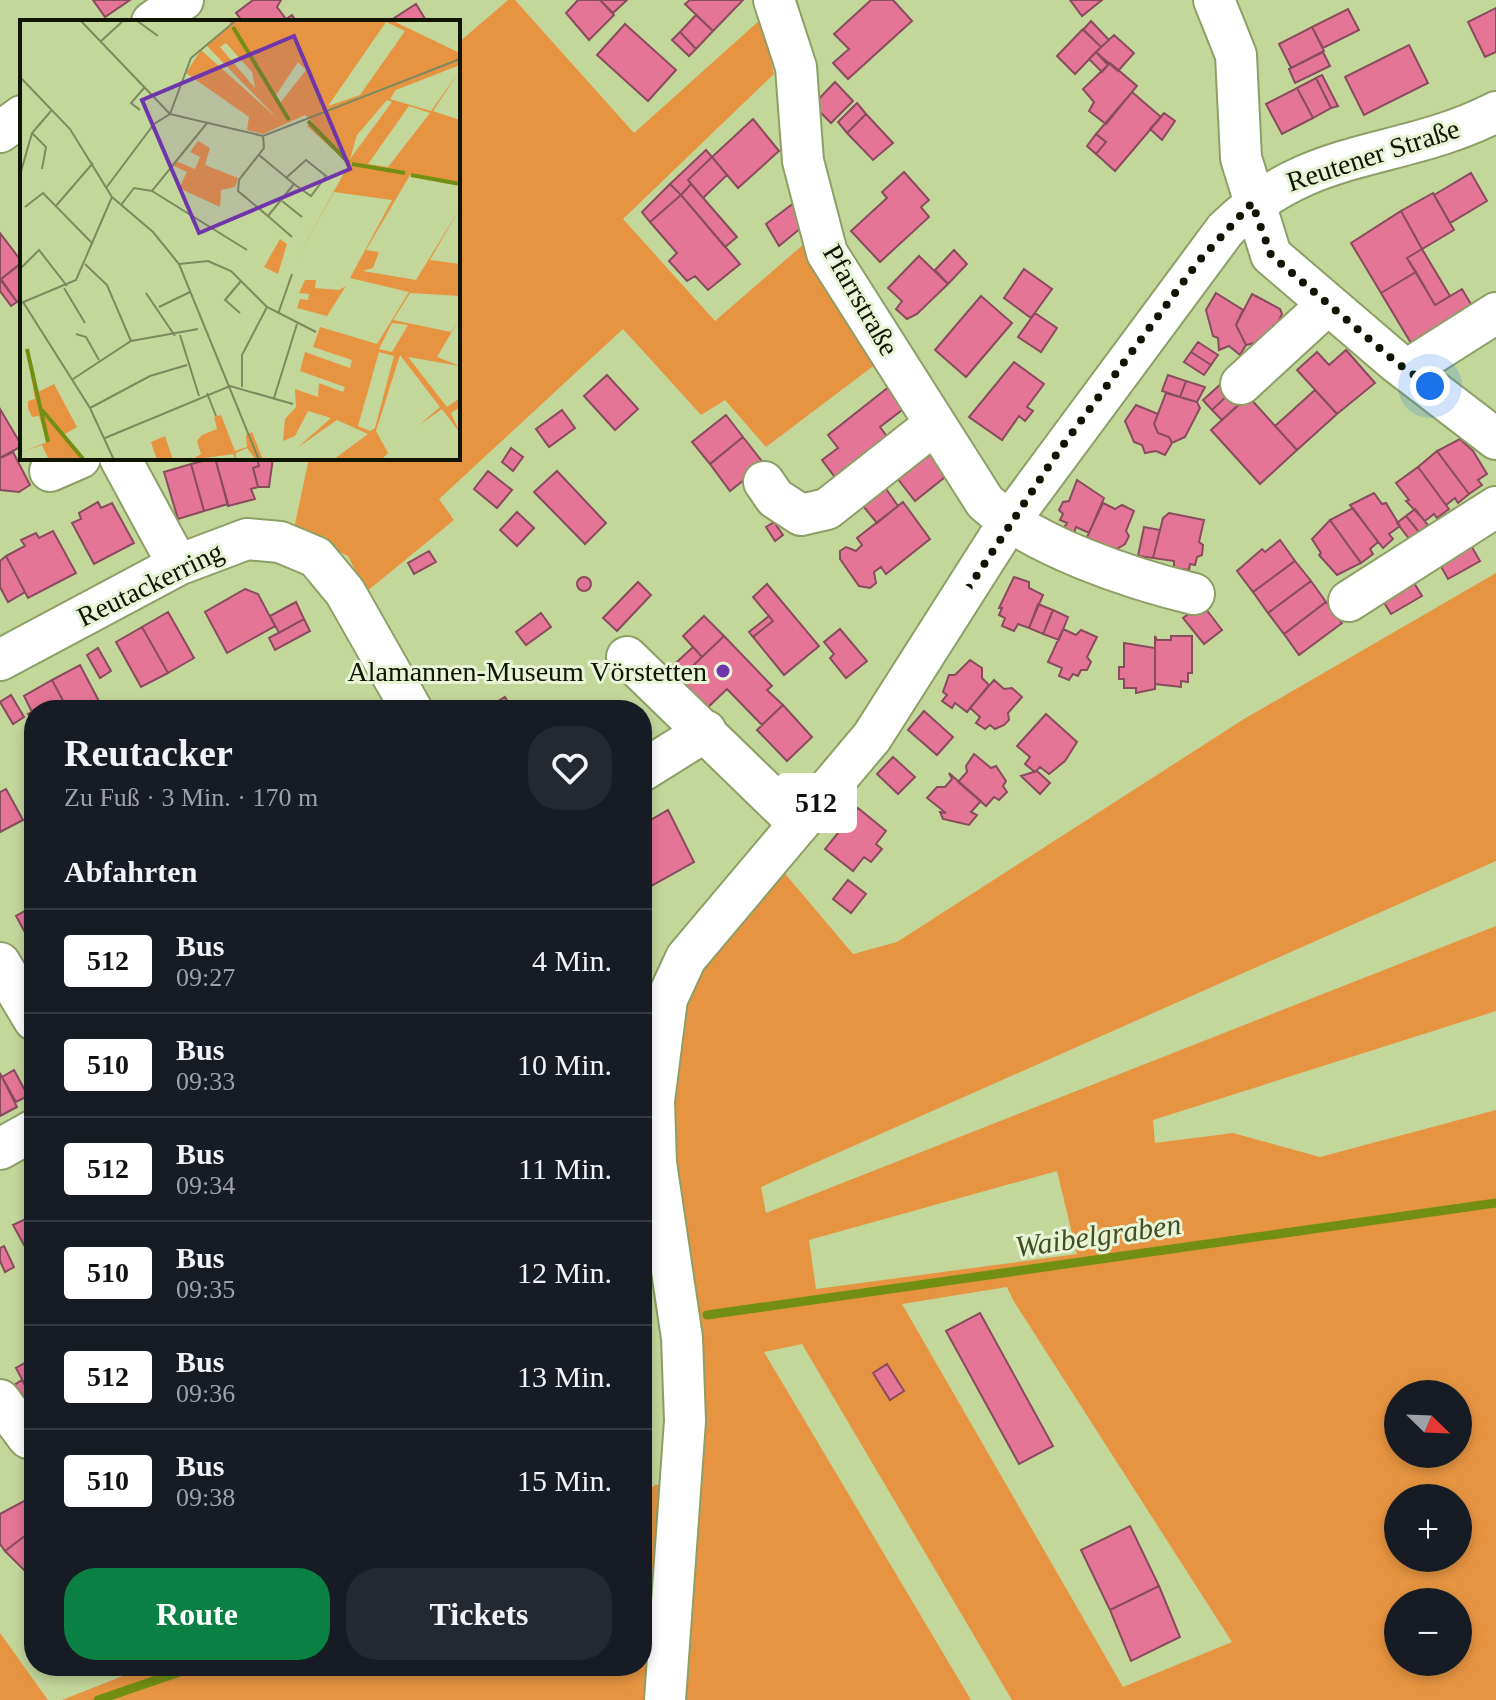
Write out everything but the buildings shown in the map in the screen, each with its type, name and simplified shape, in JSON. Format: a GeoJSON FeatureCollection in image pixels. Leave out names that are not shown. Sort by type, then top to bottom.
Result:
{"type":"FeatureCollection","features":[{"type":"Feature","properties":{"kind":"street"},"geometry":{"type":"LineString","coordinates":[[155,20],[183,0]]}},
{"type":"Feature","properties":{"kind":"street","name":"Pfarrstraße"},"geometry":{"type":"LineString","coordinates":[[774,0],[796,67],[803,161],[827,253],[985,502],[1008,523]]}},
{"type":"Feature","properties":{"kind":"street"},"geometry":{"type":"LineString","coordinates":[[1214,0],[1236,55],[1241,158],[1252,203],[1271,255],[1496,439]]}},
{"type":"Feature","properties":{"kind":"street","name":"Reutener Straße"},"geometry":{"type":"LineString","coordinates":[[665,1700],[682,1484],[684,1362],[656,1163],[655,997],[702,935],[872,737],[1008,523],[1198,262],[1252,203],[1298,176],[1443,134],[1496,112]]}},
{"type":"Feature","properties":{"kind":"street"},"geometry":{"type":"LineString","coordinates":[[0,132],[20,117]]}},
{"type":"Feature","properties":{"kind":"street"},"geometry":{"type":"LineString","coordinates":[[1241,384],[1328,304]]}},
{"type":"Feature","properties":{"kind":"street"},"geometry":{"type":"LineString","coordinates":[[1408,369],[1496,313]]}},
{"type":"Feature","properties":{"kind":"street"},"geometry":{"type":"LineString","coordinates":[[764,482],[775,498],[801,515],[827,509],[935,424]]}},
{"type":"Feature","properties":{"kind":"street"},"geometry":{"type":"LineString","coordinates":[[121,460],[178,565]]}},
{"type":"Feature","properties":{"kind":"street"},"geometry":{"type":"LineString","coordinates":[[1349,601],[1496,507]]}},
{"type":"Feature","properties":{"kind":"street"},"geometry":{"type":"LineString","coordinates":[[1008,523],[1136,581],[1194,594]]}},
{"type":"Feature","properties":{"kind":"street","name":"Reutackerring"},"geometry":{"type":"LineString","coordinates":[[0,660],[178,565],[247,539],[280,542],[316,557],[345,592],[406,700]]}},
{"type":"Feature","properties":{"kind":"street"},"geometry":{"type":"LineString","coordinates":[[627,657],[799,824]]}},
{"type":"Feature","properties":{"kind":"street"},"geometry":{"type":"LineString","coordinates":[[652,765],[706,731]]}},
{"type":"Feature","properties":{"kind":"street"},"geometry":{"type":"LineString","coordinates":[[0,963],[24,1003]]}},
{"type":"Feature","properties":{"kind":"street"},"geometry":{"type":"LineString","coordinates":[[0,1149],[24,1136]]}},
{"type":"Feature","properties":{"kind":"street"},"geometry":{"type":"LineString","coordinates":[[0,1400],[24,1433]]}},
{"type":"Feature","properties":{"kind":"shaded area"},"geometry":{"type":"Polygon","coordinates":[[[508,0],[515,0],[634,133],[761,19],[774,74],[623,219],[715,321],[804,244],[876,364],[766,447],[725,400],[701,415],[623,329],[439,499],[454,520],[366,592],[348,556],[294,529],[309,460],[460,460],[460,41],[508,0]]]}},
{"type":"Feature","properties":{"kind":"shaded area"},"geometry":{"type":"Polygon","coordinates":[[[1496,573],[1496,861],[761,1187],[766,1213],[1496,926],[1496,1011],[1153,1120],[1155,1143],[1233,1133],[1320,1157],[1496,1110],[1496,1700],[1012,1700],[802,1344],[764,1352],[971,1700],[62,1700],[123,1676],[652,1676],[652,1488],[696,1482],[705,1391],[679,1232],[671,1134],[670,1088],[674,1044],[683,1007],[713,952],[782,870],[853,954],[897,942],[1244,719],[1496,573]],[[1057,1171],[809,1240],[816,1289],[1077,1254],[1057,1171]],[[1007,1287],[902,1304],[1123,1687],[1232,1642],[1007,1287]]]}},
{"type":"Feature","properties":{"kind":"shaded area"},"geometry":{"type":"Polygon","coordinates":[[[0,1633],[24,1666],[24,1676],[31,1676],[48,1700],[0,1700],[0,1633]]]}},
{"type":"Feature","properties":{"kind":"waterway","name":"Waibelgraben"},"geometry":{"type":"LineString","coordinates":[[707,1315],[1496,1203]]}},
{"type":"Feature","properties":{"kind":"waterway","name":"Waibelgraben"},"geometry":{"type":"LineString","coordinates":[[98,1700],[168,1676]]}},
{"type":"Feature","properties":{"kind":"bus line","name":"512"},"geometry":{"type":"LineString","coordinates":[[665,1700],[685,1421],[682,1338],[656,1163],[654,1101],[667,999],[686,958],[702,935],[872,737],[1008,523],[1058,452],[1198,262],[1252,203],[1241,158],[1236,55],[1214,0]]}},
{"type":"Feature","properties":{"kind":"place","name":"Alamannen-Museum Vörstetten"},"geometry":{"type":"Point","coordinates":[723,671]}},
{"type":"Feature","properties":{"kind":"route"},"geometry":{"type":"LineString","coordinates":[[959,602],[956,607],[1008,523],[1058,452],[1198,262],[1252,203],[1271,255],[1397,363],[1430,386]]}}]}
